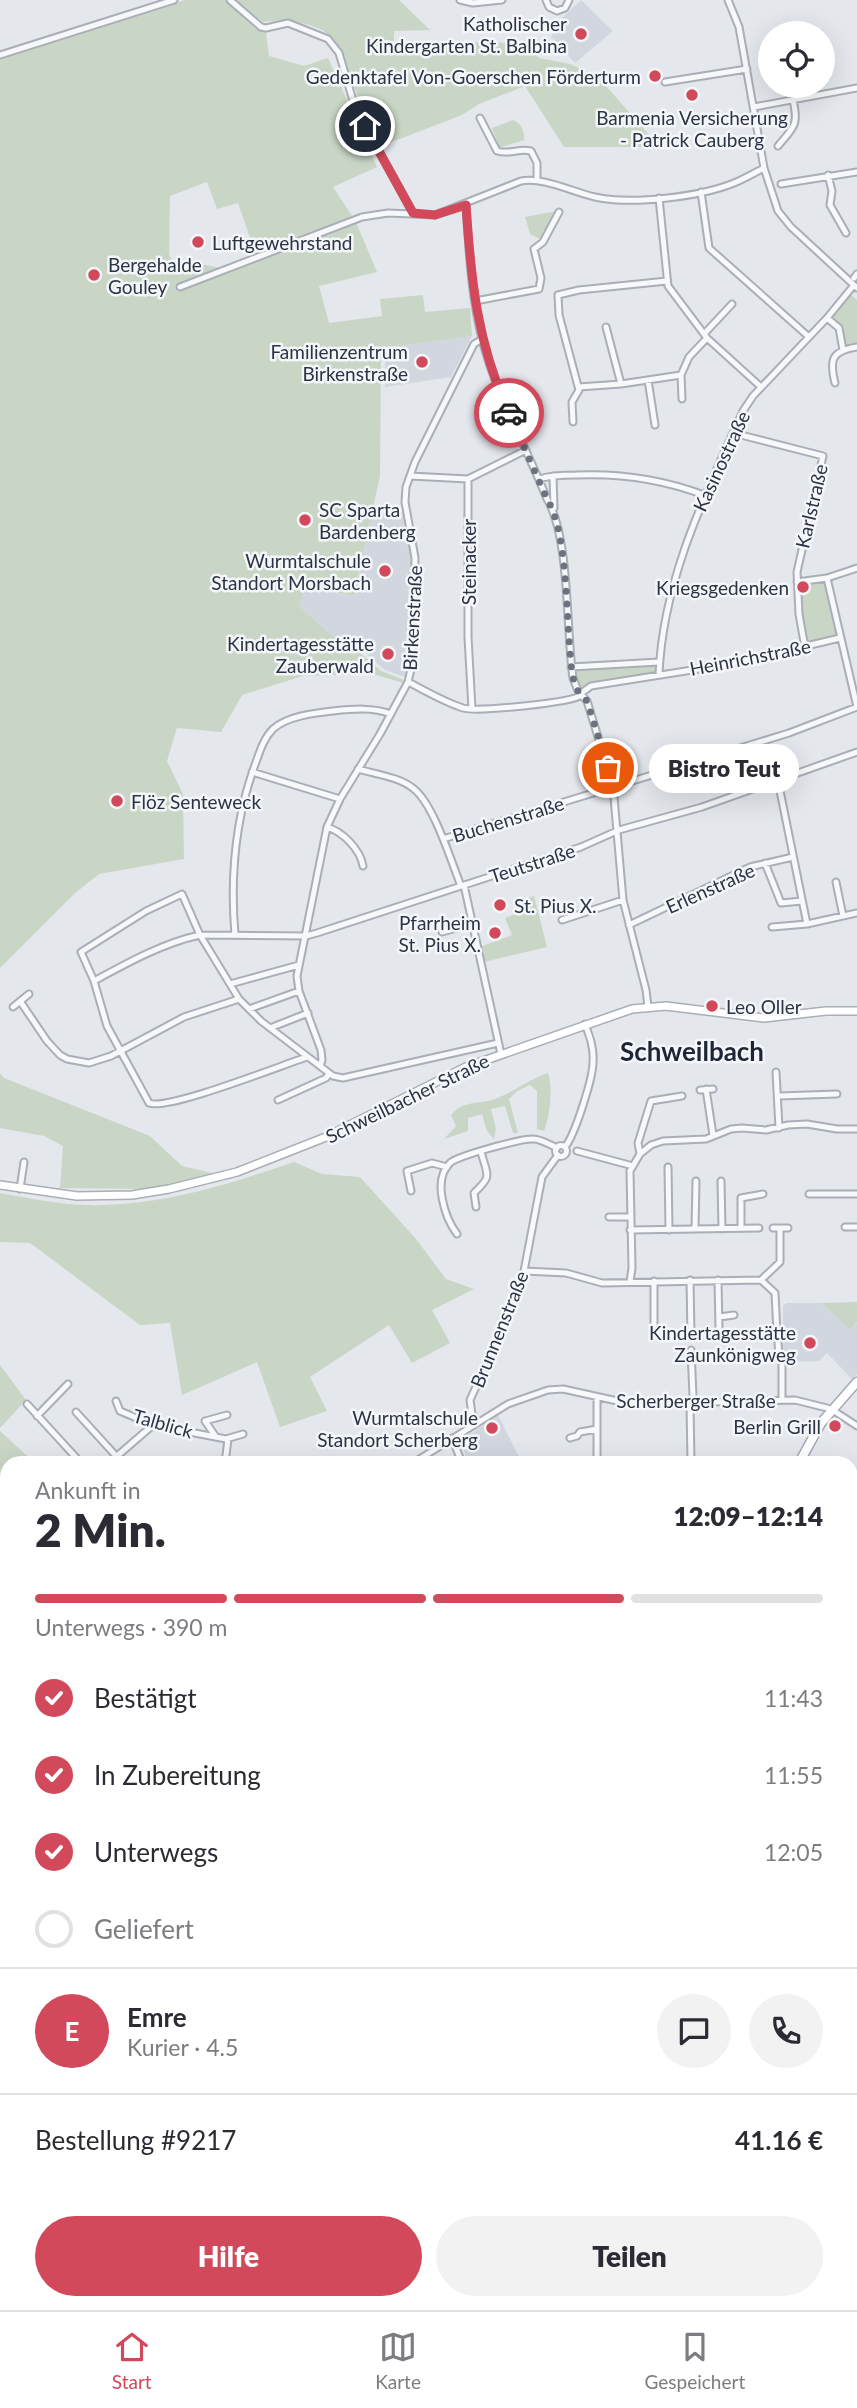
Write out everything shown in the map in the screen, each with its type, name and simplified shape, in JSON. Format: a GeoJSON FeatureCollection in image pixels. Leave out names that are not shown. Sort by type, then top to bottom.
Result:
{"type":"FeatureCollection","features":[{"type":"Feature","properties":{"kind":"main road","name":"Schweilbacher Straße"},"geometry":{"type":"LineString","coordinates":[[0,1185],[77,1196],[132,1195],[179,1187],[237,1172],[282,1157],[326,1137],[443,1077],[624,1011],[648,1007],[699,1009],[764,1018],[826,1011],[857,1011]]}},
{"type":"Feature","properties":{"kind":"main road"},"geometry":{"type":"LineString","coordinates":[[802,1456],[831,1409],[857,1382]]}},
{"type":"Feature","properties":{"kind":"street"},"geometry":{"type":"LineString","coordinates":[[0,55],[174,0]]}},
{"type":"Feature","properties":{"kind":"street"},"geometry":{"type":"LineString","coordinates":[[230,0],[261,27],[288,23],[328,39],[339,53],[354,104],[413,213]]}},
{"type":"Feature","properties":{"kind":"street"},"geometry":{"type":"LineString","coordinates":[[460,0],[502,0]]}},
{"type":"Feature","properties":{"kind":"street"},"geometry":{"type":"LineString","coordinates":[[540,0],[554,11],[563,10],[569,0]]}},
{"type":"Feature","properties":{"kind":"street"},"geometry":{"type":"LineString","coordinates":[[547,0],[549,7]]}},
{"type":"Feature","properties":{"kind":"street"},"geometry":{"type":"LineString","coordinates":[[729,0],[739,27],[764,168],[778,211],[792,227],[856,281]]}},
{"type":"Feature","properties":{"kind":"street"},"geometry":{"type":"LineString","coordinates":[[665,82],[747,69]]}},
{"type":"Feature","properties":{"kind":"street"},"geometry":{"type":"LineString","coordinates":[[754,107],[855,88],[857,97]]}},
{"type":"Feature","properties":{"kind":"street"},"geometry":{"type":"LineString","coordinates":[[778,146],[796,125],[793,100]]}},
{"type":"Feature","properties":{"kind":"street"},"geometry":{"type":"LineString","coordinates":[[480,118],[496,151],[531,151],[537,163],[537,180]]}},
{"type":"Feature","properties":{"kind":"street"},"geometry":{"type":"LineString","coordinates":[[180,287],[362,217],[376,213],[435,215],[521,181],[537,180],[617,201],[701,192],[736,182],[764,168]]}},
{"type":"Feature","properties":{"kind":"street"},"geometry":{"type":"LineString","coordinates":[[782,184],[857,172]]}},
{"type":"Feature","properties":{"kind":"street"},"geometry":{"type":"LineString","coordinates":[[828,176],[832,191],[830,205],[846,233]]}},
{"type":"Feature","properties":{"kind":"street"},"geometry":{"type":"LineString","coordinates":[[701,192],[709,248],[809,337]]}},
{"type":"Feature","properties":{"kind":"street"},"geometry":{"type":"LineString","coordinates":[[659,198],[667,281],[673,293],[706,336],[761,387]]}},
{"type":"Feature","properties":{"kind":"street"},"geometry":{"type":"LineString","coordinates":[[466,205],[475,301],[482,339],[499,390],[554,511]]}},
{"type":"Feature","properties":{"kind":"street"},"geometry":{"type":"LineString","coordinates":[[475,301],[539,289],[541,286],[534,249],[542,242],[559,212]]}},
{"type":"Feature","properties":{"kind":"street"},"geometry":{"type":"LineString","coordinates":[[573,422],[572,402],[579,387],[564,337],[558,295],[579,290],[667,281]]}},
{"type":"Feature","properties":{"kind":"street","name":"Kasinostraße"},"geometry":{"type":"LineString","coordinates":[[659,674],[678,567],[688,534],[747,403],[827,318],[856,281]]}},
{"type":"Feature","properties":{"kind":"street"},"geometry":{"type":"LineString","coordinates":[[682,399],[681,375],[689,358],[732,304]]}},
{"type":"Feature","properties":{"kind":"street"},"geometry":{"type":"LineString","coordinates":[[827,318],[839,328],[844,350]]}},
{"type":"Feature","properties":{"kind":"street"},"geometry":{"type":"LineString","coordinates":[[606,327],[621,384]]}},
{"type":"Feature","properties":{"kind":"street","name":"Birkenstraße"},"geometry":{"type":"LineString","coordinates":[[306,936],[327,827],[340,799],[408,682],[412,665],[415,558],[405,502],[410,476],[474,344],[482,339]]}},
{"type":"Feature","properties":{"kind":"street"},"geometry":{"type":"LineString","coordinates":[[835,383],[831,362],[837,354],[857,347]]}},
{"type":"Feature","properties":{"kind":"street"},"geometry":{"type":"LineString","coordinates":[[579,387],[681,375]]}},
{"type":"Feature","properties":{"kind":"street"},"geometry":{"type":"LineString","coordinates":[[648,380],[655,425]]}},
{"type":"Feature","properties":{"kind":"street","name":"Karlstraße"},"geometry":{"type":"LineString","coordinates":[[733,433],[823,456],[799,560],[799,614],[805,648]]}},
{"type":"Feature","properties":{"kind":"street"},"geometry":{"type":"LineString","coordinates":[[410,476],[468,479],[526,450]]}},
{"type":"Feature","properties":{"kind":"street"},"geometry":{"type":"LineString","coordinates":[[539,478],[593,474],[645,477],[704,495]]}},
{"type":"Feature","properties":{"kind":"street"},"geometry":{"type":"LineString","coordinates":[[553,476],[554,511],[562,563],[571,667],[581,695],[587,701],[613,786],[619,830],[622,900],[648,1007]]}},
{"type":"Feature","properties":{"kind":"street","name":"Steinacker"},"geometry":{"type":"LineString","coordinates":[[468,479],[468,638],[472,709]]}},
{"type":"Feature","properties":{"kind":"street"},"geometry":{"type":"LineString","coordinates":[[797,582],[827,578],[857,568]]}},
{"type":"Feature","properties":{"kind":"street"},"geometry":{"type":"LineString","coordinates":[[827,578],[857,707]]}},
{"type":"Feature","properties":{"kind":"street","name":"Heinrichstraße"},"geometry":{"type":"LineString","coordinates":[[472,709],[567,701],[592,686],[730,664],[840,638]]}},
{"type":"Feature","properties":{"kind":"street"},"geometry":{"type":"LineString","coordinates":[[571,667],[659,662]]}},
{"type":"Feature","properties":{"kind":"street"},"geometry":{"type":"LineString","coordinates":[[408,682],[456,705],[472,709]]}},
{"type":"Feature","properties":{"kind":"street","name":"Buchenstraße"},"geometry":{"type":"LineString","coordinates":[[443,839],[789,733],[857,707]]}},
{"type":"Feature","properties":{"kind":"street"},"geometry":{"type":"LineString","coordinates":[[235,935],[233,872],[236,841],[252,772],[271,730],[280,724],[348,709],[375,709],[391,714]]}},
{"type":"Feature","properties":{"kind":"street","name":"Teutstraße"},"geometry":{"type":"LineString","coordinates":[[94,981],[164,947],[200,935],[306,936],[581,847],[619,830],[702,807],[857,752]]}},
{"type":"Feature","properties":{"kind":"street"},"geometry":{"type":"LineString","coordinates":[[358,769],[402,782],[415,789],[424,799],[462,886],[501,1054]]}},
{"type":"Feature","properties":{"kind":"street"},"geometry":{"type":"LineString","coordinates":[[252,772],[340,799]]}},
{"type":"Feature","properties":{"kind":"street"},"geometry":{"type":"LineString","coordinates":[[778,781],[807,924]]}},
{"type":"Feature","properties":{"kind":"street"},"geometry":{"type":"LineString","coordinates":[[327,827],[345,837],[362,859],[363,866]]}},
{"type":"Feature","properties":{"kind":"street","name":"Erlenstraße"},"geometry":{"type":"LineString","coordinates":[[629,925],[724,878],[765,863],[793,857]]}},
{"type":"Feature","properties":{"kind":"street"},"geometry":{"type":"LineString","coordinates":[[765,863],[781,902],[802,901]]}},
{"type":"Feature","properties":{"kind":"street"},"geometry":{"type":"LineString","coordinates":[[836,882],[844,916]]}},
{"type":"Feature","properties":{"kind":"street"},"geometry":{"type":"LineString","coordinates":[[307,1057],[181,1099],[154,1105],[149,1103],[107,1026],[94,981],[81,952],[146,911],[182,894],[200,935],[239,999],[270,1028],[329,1074]]}},
{"type":"Feature","properties":{"kind":"street"},"geometry":{"type":"LineString","coordinates":[[562,920],[622,900]]}},
{"type":"Feature","properties":{"kind":"street"},"geometry":{"type":"LineString","coordinates":[[772,927],[807,924],[857,913]]}},
{"type":"Feature","properties":{"kind":"street"},"geometry":{"type":"LineString","coordinates":[[442,932],[471,924]]}},
{"type":"Feature","properties":{"kind":"street"},"geometry":{"type":"LineString","coordinates":[[306,936],[299,965],[299,991],[321,1050],[320,1066]]}},
{"type":"Feature","properties":{"kind":"street"},"geometry":{"type":"LineString","coordinates":[[230,984],[299,965]]}},
{"type":"Feature","properties":{"kind":"street"},"geometry":{"type":"LineString","coordinates":[[249,1009],[299,991]]}},
{"type":"Feature","properties":{"kind":"street"},"geometry":{"type":"LineString","coordinates":[[13,1007],[29,994]]}},
{"type":"Feature","properties":{"kind":"street"},"geometry":{"type":"LineString","coordinates":[[20,1001],[47,1041],[60,1055],[89,1063],[101,1061],[184,1017],[239,999]]}},
{"type":"Feature","properties":{"kind":"street"},"geometry":{"type":"LineString","coordinates":[[270,1028],[308,1013]]}},
{"type":"Feature","properties":{"kind":"street","name":"Brunnenstraße"},"geometry":{"type":"LineString","coordinates":[[478,1422],[472,1414],[470,1399],[514,1301],[524,1271],[542,1177],[557,1152],[565,1155],[565,1147],[572,1136],[593,1067],[592,1044],[585,1024]]}},
{"type":"Feature","properties":{"kind":"street","name":"Schweilbacher Straße"},"geometry":{"type":"LineString","coordinates":[[278,1100],[326,1078],[329,1074],[343,1077],[498,1043]]}},
{"type":"Feature","properties":{"kind":"street"},"geometry":{"type":"LineString","coordinates":[[776,1072],[779,1128]]}},
{"type":"Feature","properties":{"kind":"street"},"geometry":{"type":"LineString","coordinates":[[706,1089],[713,1135]]}},
{"type":"Feature","properties":{"kind":"street"},"geometry":{"type":"LineString","coordinates":[[779,1096],[837,1094]]}},
{"type":"Feature","properties":{"kind":"street"},"geometry":{"type":"LineString","coordinates":[[640,1154],[638,1143],[651,1101],[682,1097]]}},
{"type":"Feature","properties":{"kind":"street"},"geometry":{"type":"LineString","coordinates":[[630,1282],[632,1268],[629,1180],[640,1154],[657,1143],[693,1141],[742,1128],[766,1130],[807,1124],[857,1129]]}},
{"type":"Feature","properties":{"kind":"street"},"geometry":{"type":"LineString","coordinates":[[457,1234],[449,1223],[442,1191],[447,1167],[454,1160],[532,1139],[557,1152]]}},
{"type":"Feature","properties":{"kind":"street"},"geometry":{"type":"LineString","coordinates":[[577,1151],[633,1166]]}},
{"type":"Feature","properties":{"kind":"street"},"geometry":{"type":"LineString","coordinates":[[475,1207],[474,1193],[485,1185],[488,1179],[481,1152]]}},
{"type":"Feature","properties":{"kind":"street"},"geometry":{"type":"LineString","coordinates":[[20,1189],[24,1162]]}},
{"type":"Feature","properties":{"kind":"street"},"geometry":{"type":"LineString","coordinates":[[411,1191],[407,1171],[432,1163],[447,1167]]}},
{"type":"Feature","properties":{"kind":"street"},"geometry":{"type":"LineString","coordinates":[[668,1167],[669,1230]]}},
{"type":"Feature","properties":{"kind":"street"},"geometry":{"type":"LineString","coordinates":[[695,1229],[696,1181]]}},
{"type":"Feature","properties":{"kind":"street"},"geometry":{"type":"LineString","coordinates":[[721,1181],[722,1228]]}},
{"type":"Feature","properties":{"kind":"street"},"geometry":{"type":"LineString","coordinates":[[741,1228],[740,1198],[763,1194]]}},
{"type":"Feature","properties":{"kind":"street"},"geometry":{"type":"LineString","coordinates":[[809,1194],[857,1194]]}},
{"type":"Feature","properties":{"kind":"street"},"geometry":{"type":"LineString","coordinates":[[608,1217],[630,1217]]}},
{"type":"Feature","properties":{"kind":"street"},"geometry":{"type":"LineString","coordinates":[[845,1227],[857,1227]]}},
{"type":"Feature","properties":{"kind":"street"},"geometry":{"type":"LineString","coordinates":[[630,1230],[759,1228]]}},
{"type":"Feature","properties":{"kind":"street"},"geometry":{"type":"LineString","coordinates":[[761,1280],[780,1262],[776,1228],[788,1228]]}},
{"type":"Feature","properties":{"kind":"street"},"geometry":{"type":"LineString","coordinates":[[524,1271],[566,1273],[594,1282],[761,1280],[775,1293],[777,1333]]}},
{"type":"Feature","properties":{"kind":"street"},"geometry":{"type":"LineString","coordinates":[[690,1280],[691,1336]]}},
{"type":"Feature","properties":{"kind":"street"},"geometry":{"type":"LineString","coordinates":[[718,1280],[719,1329]]}},
{"type":"Feature","properties":{"kind":"street"},"geometry":{"type":"LineString","coordinates":[[654,1281],[654,1333]]}},
{"type":"Feature","properties":{"kind":"street"},"geometry":{"type":"LineString","coordinates":[[719,1317],[734,1315]]}},
{"type":"Feature","properties":{"kind":"street"},"geometry":{"type":"LineString","coordinates":[[778,1343],[782,1362],[782,1399]]}},
{"type":"Feature","properties":{"kind":"street"},"geometry":{"type":"LineString","coordinates":[[691,1350],[691,1456]]}},
{"type":"Feature","properties":{"kind":"street"},"geometry":{"type":"LineString","coordinates":[[37,1416],[68,1384]]}},
{"type":"Feature","properties":{"kind":"street","name":"Scherberger Straße"},"geometry":{"type":"LineString","coordinates":[[424,1456],[516,1401],[548,1390],[563,1389],[631,1404],[782,1399],[831,1409],[857,1426]]}},
{"type":"Feature","properties":{"kind":"street"},"geometry":{"type":"LineString","coordinates":[[597,1398],[597,1456]]}},
{"type":"Feature","properties":{"kind":"street","name":"Talblick"},"geometry":{"type":"LineString","coordinates":[[116,1401],[120,1411],[153,1425],[228,1439],[243,1434]]}},
{"type":"Feature","properties":{"kind":"street"},"geometry":{"type":"LineString","coordinates":[[27,1404],[74,1456]]}},
{"type":"Feature","properties":{"kind":"street"},"geometry":{"type":"LineString","coordinates":[[76,1412],[116,1456]]}},
{"type":"Feature","properties":{"kind":"street","name":"Talblick"},"geometry":{"type":"LineString","coordinates":[[216,1437],[205,1421],[227,1415]]}},
{"type":"Feature","properties":{"kind":"street"},"geometry":{"type":"LineString","coordinates":[[118,1456],[153,1425]]}},
{"type":"Feature","properties":{"kind":"street"},"geometry":{"type":"LineString","coordinates":[[570,1437],[597,1429]]}},
{"type":"Feature","properties":{"kind":"street"},"geometry":{"type":"LineString","coordinates":[[452,1438],[459,1456]]}},
{"type":"Feature","properties":{"kind":"street"},"geometry":{"type":"LineString","coordinates":[[226,1456],[228,1439]]}},
{"type":"Feature","properties":{"kind":"shaded area","name":"Katholischer Kindergarten St. Balbina"},"geometry":{"type":"Polygon","coordinates":[[[581,0],[613,31],[575,63],[551,37],[559,21],[581,0]]]}},
{"type":"Feature","properties":{"kind":"shaded area","name":"Familienzentrum Birkenstraße"},"geometry":{"type":"Polygon","coordinates":[[[472,336],[451,377],[385,387],[385,347],[472,336]]]}},
{"type":"Feature","properties":{"kind":"shaded area","name":"Wurmtalschule Standort Morsbach"},"geometry":{"type":"Polygon","coordinates":[[[372,511],[403,512],[408,535],[412,558],[408,664],[405,677],[385,670],[360,648],[354,655],[299,606],[304,585],[354,595],[372,511]]]}},
{"type":"Feature","properties":{"kind":"shaded area","name":"Kindertagesstätte Zaunkönigweg"},"geometry":{"type":"Polygon","coordinates":[[[787,1303],[822,1303],[850,1330],[857,1323],[857,1374],[852,1379],[827,1353],[819,1361],[788,1362],[783,1356],[783,1306],[787,1303]]]}},
{"type":"Feature","properties":{"kind":"shaded area","name":"Wurmtalschule Standort Scherberg"},"geometry":{"type":"Polygon","coordinates":[[[498,1415],[518,1456],[465,1456],[462,1440],[498,1415]]]}},
{"type":"Feature","properties":{"kind":"green space"},"geometry":{"type":"Polygon","coordinates":[[[185,0],[225,0],[231,2],[266,33],[269,56],[304,66],[328,58],[377,167],[333,187],[356,222],[377,272],[319,286],[329,323],[382,316],[380,299],[423,295],[425,312],[470,308],[472,336],[381,348],[380,476],[354,594],[352,596],[305,585],[299,606],[354,655],[358,651],[381,671],[404,680],[403,683],[373,674],[303,676],[242,695],[221,732],[177,728],[167,761],[183,794],[184,859],[99,874],[74,894],[0,968],[0,58],[185,0]],[[207,182],[170,196],[169,254],[178,272],[201,264],[221,268],[177,287],[185,287],[270,255],[268,248],[255,252],[238,203],[217,209],[207,182]]]}},
{"type":"Feature","properties":{"kind":"green space"},"geometry":{"type":"Polygon","coordinates":[[[234,0],[399,0],[430,30],[394,31],[394,41],[373,39],[445,46],[488,41],[527,46],[539,58],[570,64],[598,77],[660,147],[564,147],[525,86],[479,104],[462,115],[379,147],[343,54],[335,41],[327,33],[307,24],[263,22],[234,0]]]}},
{"type":"Feature","properties":{"kind":"green space"},"geometry":{"type":"Polygon","coordinates":[[[513,120],[522,128],[524,140],[498,148],[493,142],[497,141],[492,128],[513,120]]]}},
{"type":"Feature","properties":{"kind":"green space"},"geometry":{"type":"Polygon","coordinates":[[[557,211],[542,240],[530,234],[525,217],[557,211]]]}},
{"type":"Feature","properties":{"kind":"green space"},"geometry":{"type":"Polygon","coordinates":[[[850,294],[857,300],[857,345],[846,347],[844,332],[830,317],[850,294]]]}},
{"type":"Feature","properties":{"kind":"green space"},"geometry":{"type":"Polygon","coordinates":[[[826,581],[837,636],[808,643],[800,584],[826,581]]]}},
{"type":"Feature","properties":{"kind":"green space"},"geometry":{"type":"Polygon","coordinates":[[[658,663],[658,673],[579,687],[574,668],[658,663]]]}},
{"type":"Feature","properties":{"kind":"green space"},"geometry":{"type":"Polygon","coordinates":[[[534,896],[547,947],[484,962],[480,947],[512,935],[505,918],[520,912],[516,901],[534,896]]]}},
{"type":"Feature","properties":{"kind":"green space"},"geometry":{"type":"Polygon","coordinates":[[[0,1073],[4,1078],[150,1136],[182,1166],[216,1174],[152,1189],[60,1188],[63,1146],[44,1136],[0,1128],[0,1073]]]}},
{"type":"Feature","properties":{"kind":"green space"},"geometry":{"type":"Polygon","coordinates":[[[548,1073],[550,1102],[544,1131],[537,1129],[537,1091],[530,1085],[517,1091],[509,1099],[518,1133],[513,1133],[505,1106],[491,1109],[496,1129],[494,1139],[487,1131],[482,1114],[468,1118],[468,1131],[444,1139],[456,1126],[451,1115],[460,1107],[499,1098],[548,1073]]]}},
{"type":"Feature","properties":{"kind":"green space"},"geometry":{"type":"Polygon","coordinates":[[[294,1162],[322,1174],[360,1177],[416,1239],[446,1279],[474,1289],[432,1310],[450,1343],[412,1363],[389,1325],[310,1377],[327,1411],[280,1427],[257,1362],[182,1395],[170,1323],[140,1325],[30,1243],[0,1242],[0,1193],[74,1204],[112,1205],[191,1193],[294,1162]]]}},
{"type":"Feature","properties":{"kind":"green space"},"geometry":{"type":"Polygon","coordinates":[[[857,1302],[857,1322],[850,1330],[822,1303],[857,1302]]]}},
{"type":"Feature","properties":{"kind":"green space"},"geometry":{"type":"Polygon","coordinates":[[[0,1365],[26,1400],[0,1428],[0,1365]]]}},
{"type":"Feature","properties":{"kind":"green space"},"geometry":{"type":"Polygon","coordinates":[[[0,1431],[27,1456],[0,1456],[0,1431]]]}},
{"type":"Feature","properties":{"kind":"way so far"},"geometry":{"type":"LineString","coordinates":[[509,413],[554,511],[573,678],[578,691],[587,701],[608,768]]}},
{"type":"Feature","properties":{"kind":"place","name":"Katholischer Kindergarten St. Balbina"},"geometry":{"type":"Point","coordinates":[581,34]}},
{"type":"Feature","properties":{"kind":"place","name":"Gedenktafel Von-Goerschen Förderturm"},"geometry":{"type":"Point","coordinates":[655,76]}},
{"type":"Feature","properties":{"kind":"place","name":"Barmenia Versicherung - Patrick Cauberg"},"geometry":{"type":"Point","coordinates":[692,95]}},
{"type":"Feature","properties":{"kind":"place","name":"Luftgewehrstand"},"geometry":{"type":"Point","coordinates":[198,242]}},
{"type":"Feature","properties":{"kind":"place","name":"Bergehalde Gouley"},"geometry":{"type":"Point","coordinates":[94,275]}},
{"type":"Feature","properties":{"kind":"place","name":"Familienzentrum Birkenstraße"},"geometry":{"type":"Point","coordinates":[422,362]}},
{"type":"Feature","properties":{"kind":"place","name":"SC Sparta Bardenberg"},"geometry":{"type":"Point","coordinates":[305,520]}},
{"type":"Feature","properties":{"kind":"place","name":"Wurmtalschule Standort Morsbach"},"geometry":{"type":"Point","coordinates":[385,571]}},
{"type":"Feature","properties":{"kind":"place","name":"Kriegsgedenken"},"geometry":{"type":"Point","coordinates":[803,587]}},
{"type":"Feature","properties":{"kind":"place","name":"Kindertagesstätte Zauberwald"},"geometry":{"type":"Point","coordinates":[388,654]}},
{"type":"Feature","properties":{"kind":"place","name":"Bistro Teut"},"geometry":{"type":"Point","coordinates":[608,768]}},
{"type":"Feature","properties":{"kind":"place","name":"Flöz Senteweck"},"geometry":{"type":"Point","coordinates":[117,801]}},
{"type":"Feature","properties":{"kind":"place","name":"St. Pius X."},"geometry":{"type":"Point","coordinates":[500,905]}},
{"type":"Feature","properties":{"kind":"place","name":"Pfarrheim St. Pius X."},"geometry":{"type":"Point","coordinates":[495,933]}},
{"type":"Feature","properties":{"kind":"place","name":"Leo Oller"},"geometry":{"type":"Point","coordinates":[712,1006]}},
{"type":"Feature","properties":{"kind":"place","name":"Kindertagesstätte Zaunkönigweg"},"geometry":{"type":"Point","coordinates":[810,1343]}},
{"type":"Feature","properties":{"kind":"place","name":"Berlin Grill"},"geometry":{"type":"Point","coordinates":[835,1426]}},
{"type":"Feature","properties":{"kind":"place","name":"Wurmtalschule Standort Scherberg"},"geometry":{"type":"Point","coordinates":[492,1428]}},
{"type":"Feature","properties":{"kind":"district","name":"Schweilbach"},"geometry":{"type":"Point","coordinates":[692,1051]}},
{"type":"Feature","properties":{"kind":"route"},"geometry":{"type":"LineString","coordinates":[[365,126],[413,213],[435,215],[466,205],[475,301],[482,339],[509,413]]}}]}
